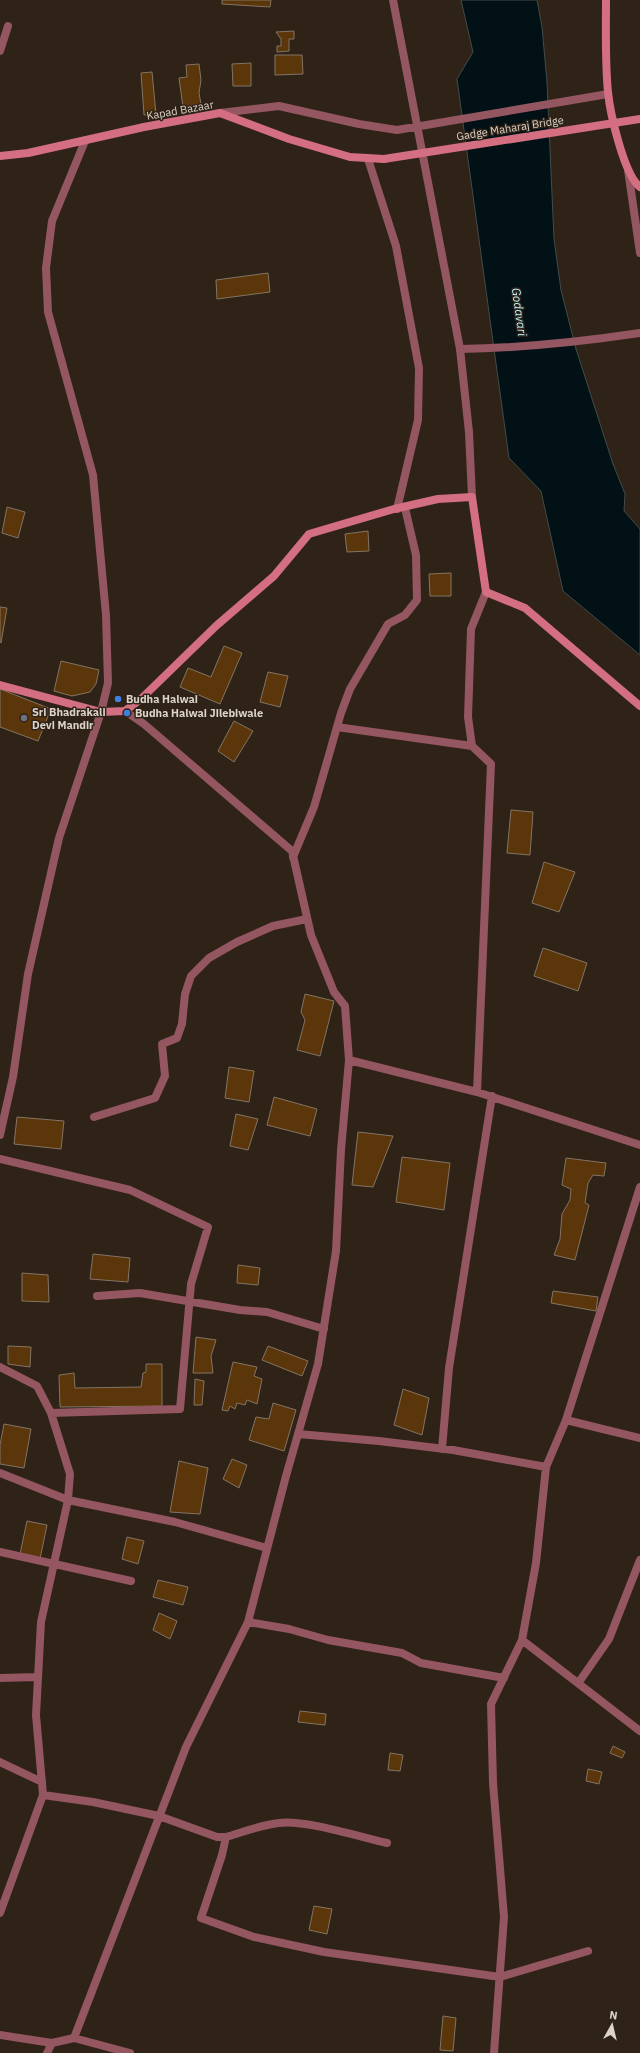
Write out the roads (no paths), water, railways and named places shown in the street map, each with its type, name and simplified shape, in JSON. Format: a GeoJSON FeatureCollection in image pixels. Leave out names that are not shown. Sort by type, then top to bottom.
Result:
{"type":"FeatureCollection","features":[{"type":"Feature","properties":{"kind":"street"},"geometry":{"type":"LineString","coordinates":[[393,0],[460,349],[469,432],[472,497],[486,592],[471,629],[468,717],[472,746]]}},
{"type":"Feature","properties":{"kind":"street"},"geometry":{"type":"LineString","coordinates":[[606,0],[608,94],[623,159],[636,184],[640,187]]}},
{"type":"Feature","properties":{"kind":"street"},"geometry":{"type":"LineString","coordinates":[[0,50],[8,26]]}},
{"type":"Feature","properties":{"kind":"street"},"geometry":{"type":"LineString","coordinates":[[220,113],[279,106],[359,124],[397,130],[608,94]]}},
{"type":"Feature","properties":{"kind":"street","name":"Kapad Bazaar"},"geometry":{"type":"LineString","coordinates":[[0,156],[28,153],[144,127],[220,113],[289,139],[350,157],[384,159]]}},
{"type":"Feature","properties":{"kind":"street","name":"Gadge Maharaj Bridge"},"geometry":{"type":"LineString","coordinates":[[384,159],[640,120]]}},
{"type":"Feature","properties":{"kind":"street"},"geometry":{"type":"LineString","coordinates":[[0,1135],[13,1077],[28,974],[59,838],[101,712],[108,683],[106,615],[93,475],[48,312],[46,268],[52,221],[85,141]]}},
{"type":"Feature","properties":{"kind":"street"},"geometry":{"type":"LineString","coordinates":[[293,857],[314,807],[337,727],[350,690],[388,624],[405,615],[417,600],[416,555],[401,508],[418,420],[419,368],[396,246],[368,159]]}},
{"type":"Feature","properties":{"kind":"street"},"geometry":{"type":"LineString","coordinates":[[628,168],[640,253]]}},
{"type":"Feature","properties":{"kind":"street"},"geometry":{"type":"LineString","coordinates":[[460,349],[584,341],[640,333]]}},
{"type":"Feature","properties":{"kind":"street"},"geometry":{"type":"LineString","coordinates":[[0,685],[101,712],[125,711],[142,698],[216,626],[274,576],[309,534],[438,499],[472,497]]}},
{"type":"Feature","properties":{"kind":"street"},"geometry":{"type":"LineString","coordinates":[[486,592],[525,608],[640,706]]}},
{"type":"Feature","properties":{"kind":"street"},"geometry":{"type":"LineString","coordinates":[[74,2038],[186,1747],[248,1622],[318,1364],[336,1251],[341,1150],[349,1060],[345,1006],[334,992],[311,936],[292,851],[144,724],[125,711]]}},
{"type":"Feature","properties":{"kind":"street"},"geometry":{"type":"LineString","coordinates":[[337,727],[472,746],[491,764],[477,1092]]}},
{"type":"Feature","properties":{"kind":"street"},"geometry":{"type":"LineString","coordinates":[[94,1117],[155,1098],[164,1076],[162,1044],[177,1038],[182,1024],[185,994],[191,976],[209,958],[237,942],[272,926],[307,918]]}},
{"type":"Feature","properties":{"kind":"street"},"geometry":{"type":"LineString","coordinates":[[349,1060],[492,1096],[640,1145]]}},
{"type":"Feature","properties":{"kind":"street"},"geometry":{"type":"LineString","coordinates":[[442,1449],[449,1368],[492,1096]]}},
{"type":"Feature","properties":{"kind":"street"},"geometry":{"type":"LineString","coordinates":[[0,1159],[130,1190],[208,1226],[191,1284],[180,1408],[51,1413]]}},
{"type":"Feature","properties":{"kind":"street"},"geometry":{"type":"LineString","coordinates":[[494,2053],[504,1917],[494,1783],[491,1704],[522,1640],[536,1563],[546,1467],[566,1420],[640,1187]]}},
{"type":"Feature","properties":{"kind":"street"},"geometry":{"type":"LineString","coordinates":[[97,1296],[140,1293],[240,1310],[267,1312],[324,1329]]}},
{"type":"Feature","properties":{"kind":"street"},"geometry":{"type":"LineString","coordinates":[[0,1367],[37,1386],[51,1413],[70,1474],[68,1500],[40,1622],[36,1715],[43,1795],[0,1913]]}},
{"type":"Feature","properties":{"kind":"street"},"geometry":{"type":"LineString","coordinates":[[566,1420],[640,1438]]}},
{"type":"Feature","properties":{"kind":"street"},"geometry":{"type":"LineString","coordinates":[[298,1434],[379,1441],[442,1449],[546,1467]]}},
{"type":"Feature","properties":{"kind":"street"},"geometry":{"type":"LineString","coordinates":[[0,1473],[68,1500],[175,1522],[267,1548]]}},
{"type":"Feature","properties":{"kind":"street"},"geometry":{"type":"LineString","coordinates":[[0,1552],[131,1580]]}},
{"type":"Feature","properties":{"kind":"street"},"geometry":{"type":"LineString","coordinates":[[579,1682],[609,1639],[640,1560]]}},
{"type":"Feature","properties":{"kind":"street"},"geometry":{"type":"LineString","coordinates":[[248,1622],[289,1629],[328,1640],[402,1653],[421,1663],[504,1678]]}},
{"type":"Feature","properties":{"kind":"street"},"geometry":{"type":"LineString","coordinates":[[522,1640],[579,1682],[640,1731]]}},
{"type":"Feature","properties":{"kind":"street"},"geometry":{"type":"LineString","coordinates":[[0,1678],[38,1676]]}},
{"type":"Feature","properties":{"kind":"street"},"geometry":{"type":"LineString","coordinates":[[0,1762],[42,1782]]}},
{"type":"Feature","properties":{"kind":"street"},"geometry":{"type":"LineString","coordinates":[[43,1795],[93,1802],[159,1816],[217,1837],[226,1837],[279,1822],[288,1822],[315,1826],[387,1843]]}},
{"type":"Feature","properties":{"kind":"street"},"geometry":{"type":"LineString","coordinates":[[226,1837],[222,1855],[201,1918],[254,1937],[324,1952],[500,1977],[588,1951]]}},
{"type":"Feature","properties":{"kind":"street"},"geometry":{"type":"LineString","coordinates":[[0,2035],[52,2043],[74,2038],[130,2053]]}},
{"type":"Feature","properties":{"kind":"street"},"geometry":{"type":"LineString","coordinates":[[47,2053],[52,2043]]}},
{"type":"Feature","properties":{"kind":"water","name":"Godavari"},"geometry":{"type":"Polygon","coordinates":[[[461,0],[537,0],[542,27],[547,82],[554,239],[561,290],[576,349],[613,464],[625,494],[624,511],[640,529],[640,655],[563,591],[541,491],[509,458],[457,79],[473,52],[461,0]]]}},
{"type":"Feature","properties":{"kind":"place","name":"Budha Halwai"},"geometry":{"type":"Point","coordinates":[118,699]}},
{"type":"Feature","properties":{"kind":"place","name":"Budha Halwai Jilebiwale"},"geometry":{"type":"Point","coordinates":[127,713]}},
{"type":"Feature","properties":{"kind":"place","name":"Sri Bhadrakali Devi Mandir"},"geometry":{"type":"Point","coordinates":[24,718]}}]}
